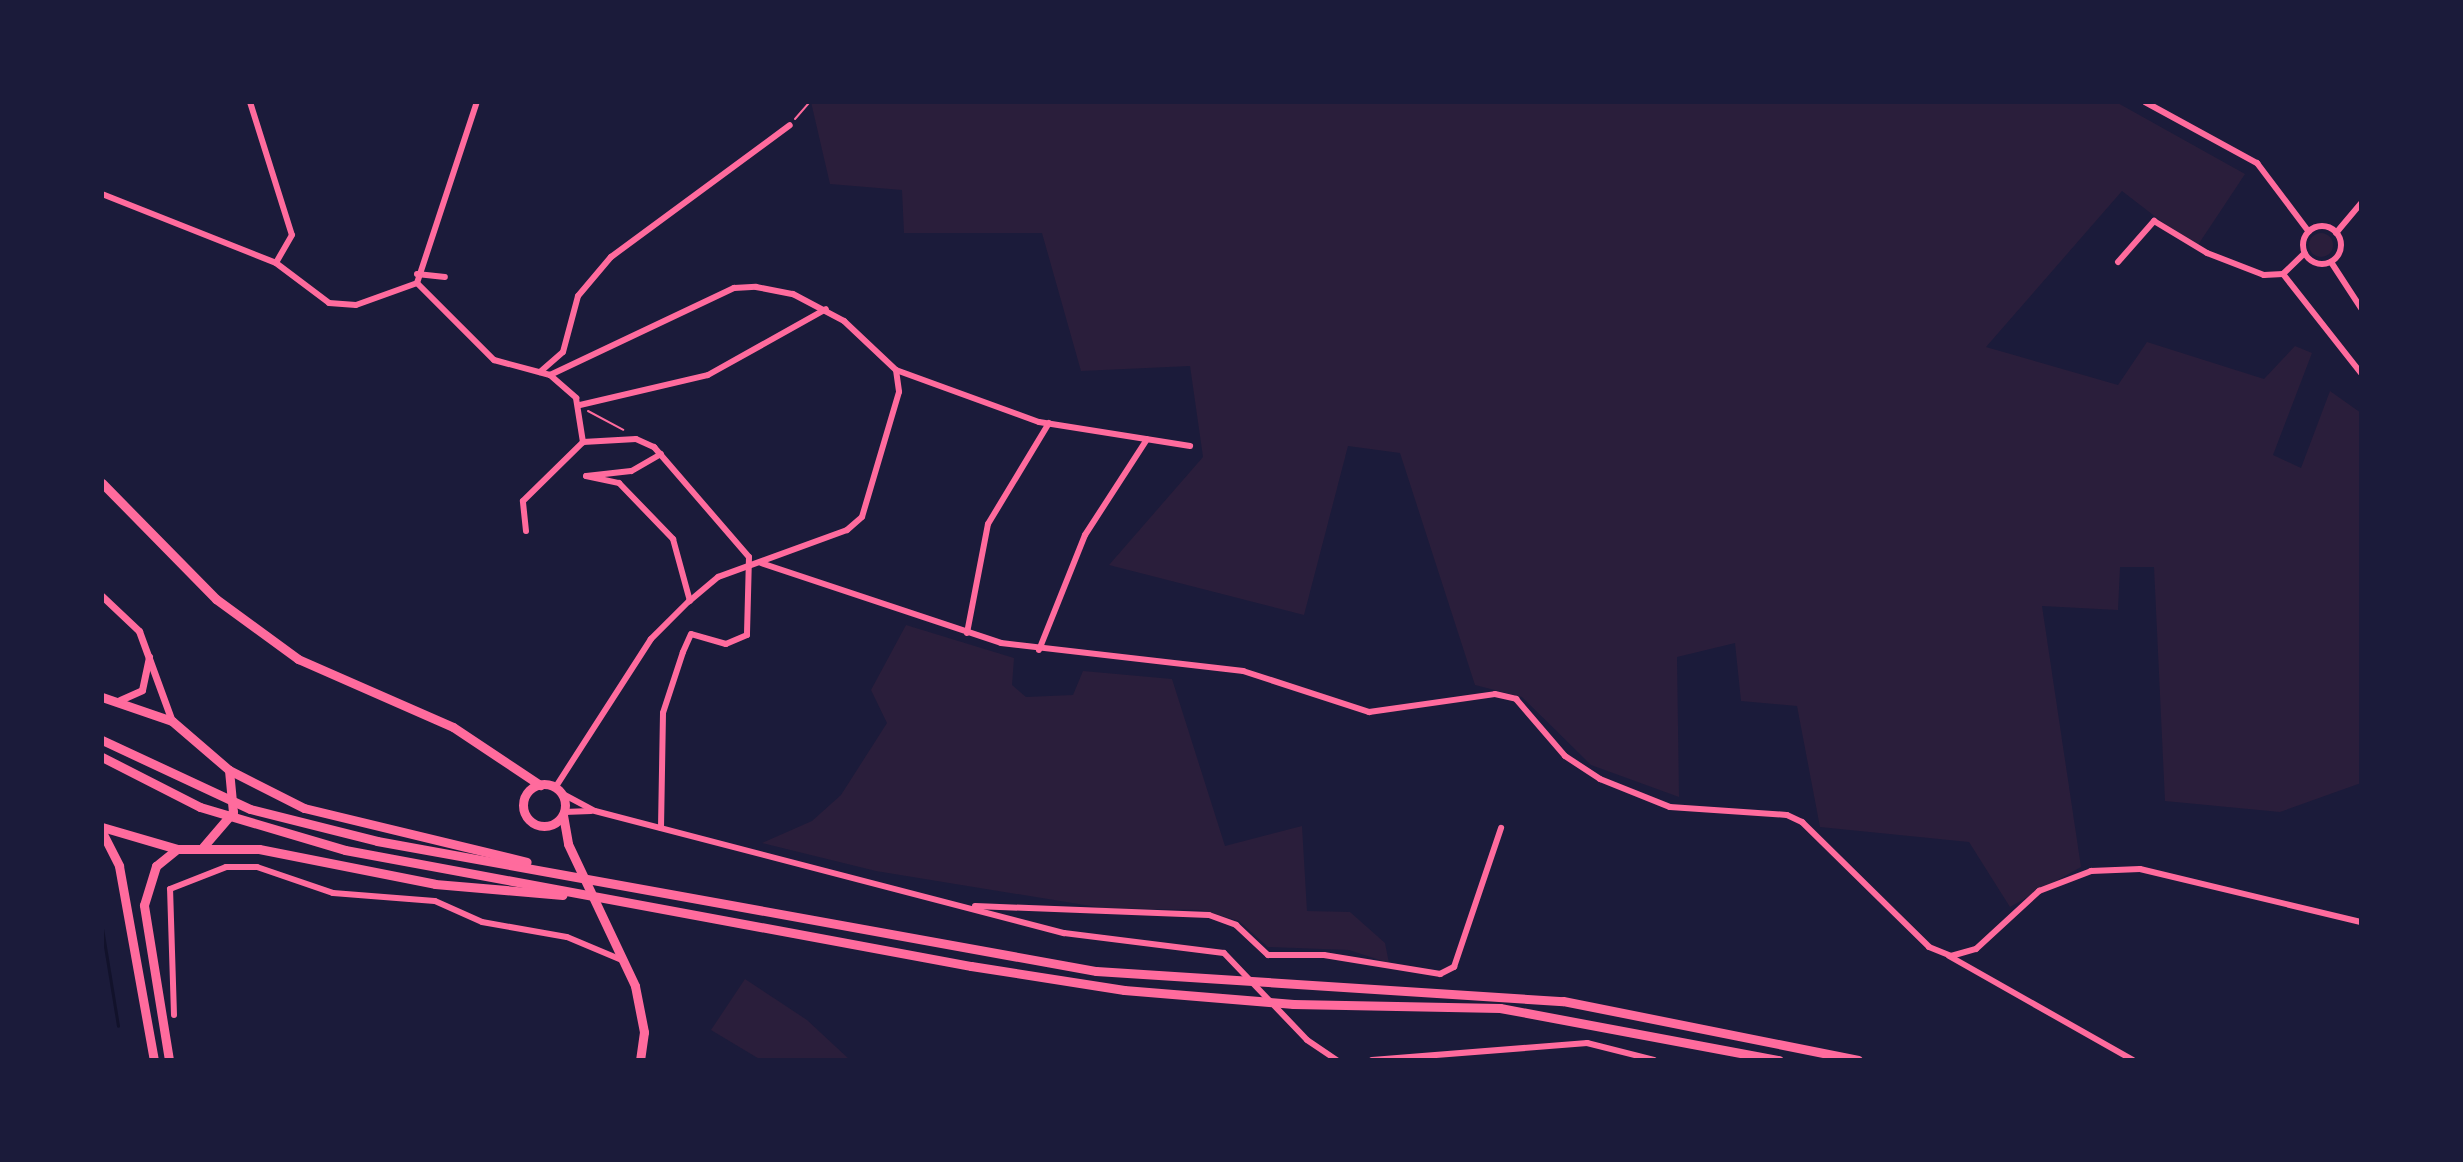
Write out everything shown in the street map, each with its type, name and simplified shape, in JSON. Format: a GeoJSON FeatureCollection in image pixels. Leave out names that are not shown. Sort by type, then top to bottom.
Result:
{"type":"FeatureCollection","features":[{"type":"Feature","properties":{"kind":"main road"},"geometry":{"type":"LineString","coordinates":[[102,483],[216,599],[298,659],[444,722],[515,771],[558,791],[568,844],[624,961],[642,1011],[640,1060]]}},
{"type":"Feature","properties":{"kind":"main road"},"geometry":{"type":"LineString","coordinates":[[102,697],[120,700],[172,721],[229,770],[304,808],[568,875]]}},
{"type":"Feature","properties":{"kind":"main road"},"geometry":{"type":"LineString","coordinates":[[102,740],[208,792],[294,822],[568,875],[1096,971],[1563,1001],[1858,1060]]}},
{"type":"Feature","properties":{"kind":"main road"},"geometry":{"type":"LineString","coordinates":[[102,757],[200,807],[297,839],[585,895],[1124,990],[1293,1004],[1500,1008],[1779,1060]]}},
{"type":"Feature","properties":{"kind":"main road"},"geometry":{"type":"LineString","coordinates":[[200,849],[221,834],[233,812],[229,770]]}},
{"type":"Feature","properties":{"kind":"main road"},"geometry":{"type":"LineString","coordinates":[[515,771],[526,796],[530,820],[549,826],[568,844]]}},
{"type":"Feature","properties":{"kind":"main road"},"geometry":{"type":"LineString","coordinates":[[526,796],[540,785]]}},
{"type":"Feature","properties":{"kind":"main road"},"geometry":{"type":"LineString","coordinates":[[549,826],[563,813]]}},
{"type":"Feature","properties":{"kind":"main road"},"geometry":{"type":"LineString","coordinates":[[102,830],[177,849],[277,852],[483,891],[585,895]]}},
{"type":"Feature","properties":{"kind":"main road"},"geometry":{"type":"LineString","coordinates":[[102,830],[119,866],[154,1060]]}},
{"type":"Feature","properties":{"kind":"main road"},"geometry":{"type":"LineString","coordinates":[[169,1060],[144,905],[156,866],[177,849]]}},
{"type":"Feature","properties":{"kind":"street"},"geometry":{"type":"LineString","coordinates":[[250,102],[292,235],[276,263]]}},
{"type":"Feature","properties":{"kind":"street"},"geometry":{"type":"LineString","coordinates":[[477,102],[461,168],[417,274],[417,283],[494,360],[550,375],[580,405],[583,442]]}},
{"type":"Feature","properties":{"kind":"street"},"geometry":{"type":"LineString","coordinates":[[2145,102],[2257,163],[2309,232],[2305,253],[2283,274]]}},
{"type":"Feature","properties":{"kind":"street"},"geometry":{"type":"LineString","coordinates":[[540,372],[563,352],[578,296],[611,257],[790,125]]}},
{"type":"Feature","properties":{"kind":"street"},"geometry":{"type":"LineString","coordinates":[[102,194],[276,263],[329,303],[356,305],[417,283]]}},
{"type":"Feature","properties":{"kind":"street"},"geometry":{"type":"LineString","coordinates":[[2336,233],[2361,203]]}},
{"type":"Feature","properties":{"kind":"street"},"geometry":{"type":"LineString","coordinates":[[2118,262],[2154,221],[2207,253],[2283,274],[2361,373]]}},
{"type":"Feature","properties":{"kind":"street"},"geometry":{"type":"LineString","coordinates":[[2309,232],[2321,226],[2336,233]]}},
{"type":"Feature","properties":{"kind":"street"},"geometry":{"type":"LineString","coordinates":[[2331,262],[2340,249],[2336,233]]}},
{"type":"Feature","properties":{"kind":"street"},"geometry":{"type":"LineString","coordinates":[[2305,253],[2313,262],[2331,262]]}},
{"type":"Feature","properties":{"kind":"street"},"geometry":{"type":"LineString","coordinates":[[2331,262],[2361,308]]}},
{"type":"Feature","properties":{"kind":"street"},"geometry":{"type":"LineString","coordinates":[[417,274],[445,277]]}},
{"type":"Feature","properties":{"kind":"street"},"geometry":{"type":"LineString","coordinates":[[550,375],[734,288],[793,294],[826,309],[896,370],[1049,423],[1190,446]]}},
{"type":"Feature","properties":{"kind":"street"},"geometry":{"type":"LineString","coordinates":[[580,405],[708,375],[826,309]]}},
{"type":"Feature","properties":{"kind":"street"},"geometry":{"type":"LineString","coordinates":[[896,370],[899,392],[862,517],[761,563],[718,577],[690,601],[651,639],[558,791],[595,811],[1064,933],[1209,949],[1236,962],[1307,1040],[1337,1060]]}},
{"type":"Feature","properties":{"kind":"street"},"geometry":{"type":"LineString","coordinates":[[967,633],[988,524],[1049,423]]}},
{"type":"Feature","properties":{"kind":"street"},"geometry":{"type":"LineString","coordinates":[[1039,650],[1085,535],[1147,439]]}},
{"type":"Feature","properties":{"kind":"street"},"geometry":{"type":"LineString","coordinates":[[526,531],[523,501],[583,442],[643,441],[661,454],[745,547],[751,566],[747,635],[726,644],[691,634],[663,713],[661,828]]}},
{"type":"Feature","properties":{"kind":"street"},"geometry":{"type":"LineString","coordinates":[[661,454],[631,471],[586,476],[619,483],[673,539],[690,601]]}},
{"type":"Feature","properties":{"kind":"street"},"geometry":{"type":"LineString","coordinates":[[761,563],[967,633],[1039,650],[1243,671],[1369,712],[1495,694],[1516,699],[1565,756],[1600,779],[1670,807],[1787,815],[1802,822],[1942,952],[2133,1060]]}},
{"type":"Feature","properties":{"kind":"street"},"geometry":{"type":"LineString","coordinates":[[102,596],[132,622],[149,651],[172,721]]}},
{"type":"Feature","properties":{"kind":"street"},"geometry":{"type":"LineString","coordinates":[[120,700],[148,682],[149,651]]}},
{"type":"Feature","properties":{"kind":"street"},"geometry":{"type":"LineString","coordinates":[[563,813],[595,811]]}},
{"type":"Feature","properties":{"kind":"street"},"geometry":{"type":"LineString","coordinates":[[967,907],[1209,915],[1236,925],[1268,955],[1324,955],[1440,974],[1454,967],[1501,828]]}},
{"type":"Feature","properties":{"kind":"street"},"geometry":{"type":"LineString","coordinates":[[174,1015],[170,889],[226,867],[257,867],[333,893],[435,901],[482,922],[567,937],[624,961]]}},
{"type":"Feature","properties":{"kind":"street"},"geometry":{"type":"LineString","coordinates":[[1942,952],[1976,949],[2039,891],[2091,871],[2140,869],[2361,922]]}},
{"type":"Feature","properties":{"kind":"street"},"geometry":{"type":"LineString","coordinates":[[1372,1060],[1587,1043],[1654,1060]]}},
{"type":"Feature","properties":{"kind":"path"},"geometry":{"type":"LineString","coordinates":[[790,125],[810,102]]}},
{"type":"Feature","properties":{"kind":"path"},"geometry":{"type":"LineString","coordinates":[[587,410],[624,431],[617,440]]}},
{"type":"Feature","properties":{"kind":"shaded area"},"geometry":{"type":"Polygon","coordinates":[[[811,102],[2116,102],[2245,174],[2196,248],[2122,191],[1986,347],[2118,385],[2147,342],[2264,379],[2295,346],[2312,353],[2273,455],[2301,468],[2330,391],[2361,413],[2361,783],[2280,812],[2165,801],[2154,567],[2120,567],[2118,610],[2042,606],[2081,867],[2010,907],[1969,842],[1820,827],[1797,706],[1741,701],[1735,643],[1677,657],[1679,797],[1591,765],[1522,697],[1475,685],[1400,453],[1348,446],[1304,615],[1109,565],[1203,457],[1190,366],[1081,371],[1042,233],[904,233],[902,190],[830,184],[811,102]]]}},
{"type":"Feature","properties":{"kind":"shaded area"},"geometry":{"type":"Polygon","coordinates":[[[2321,233],[2329,237],[2333,245],[2329,253],[2321,257],[2313,253],[2309,245],[2313,237],[2321,233]]]}},
{"type":"Feature","properties":{"kind":"shaded area"},"geometry":{"type":"Polygon","coordinates":[[[906,625],[1014,658],[1012,685],[1026,697],[1073,695],[1083,671],[1172,679],[1225,846],[1302,826],[1307,911],[1350,912],[1385,943],[1389,963],[1349,950],[1268,947],[1239,921],[1201,910],[1103,908],[876,871],[762,843],[812,821],[841,795],[887,723],[871,690],[906,625]]]}},
{"type":"Feature","properties":{"kind":"shaded area"},"geometry":{"type":"Polygon","coordinates":[[[745,979],[807,1020],[850,1060],[761,1060],[711,1030],[745,979]]]}},
{"type":"Feature","properties":{"kind":"waterway"},"geometry":{"type":"LineString","coordinates":[[102,928],[118,1026]]}}]}
